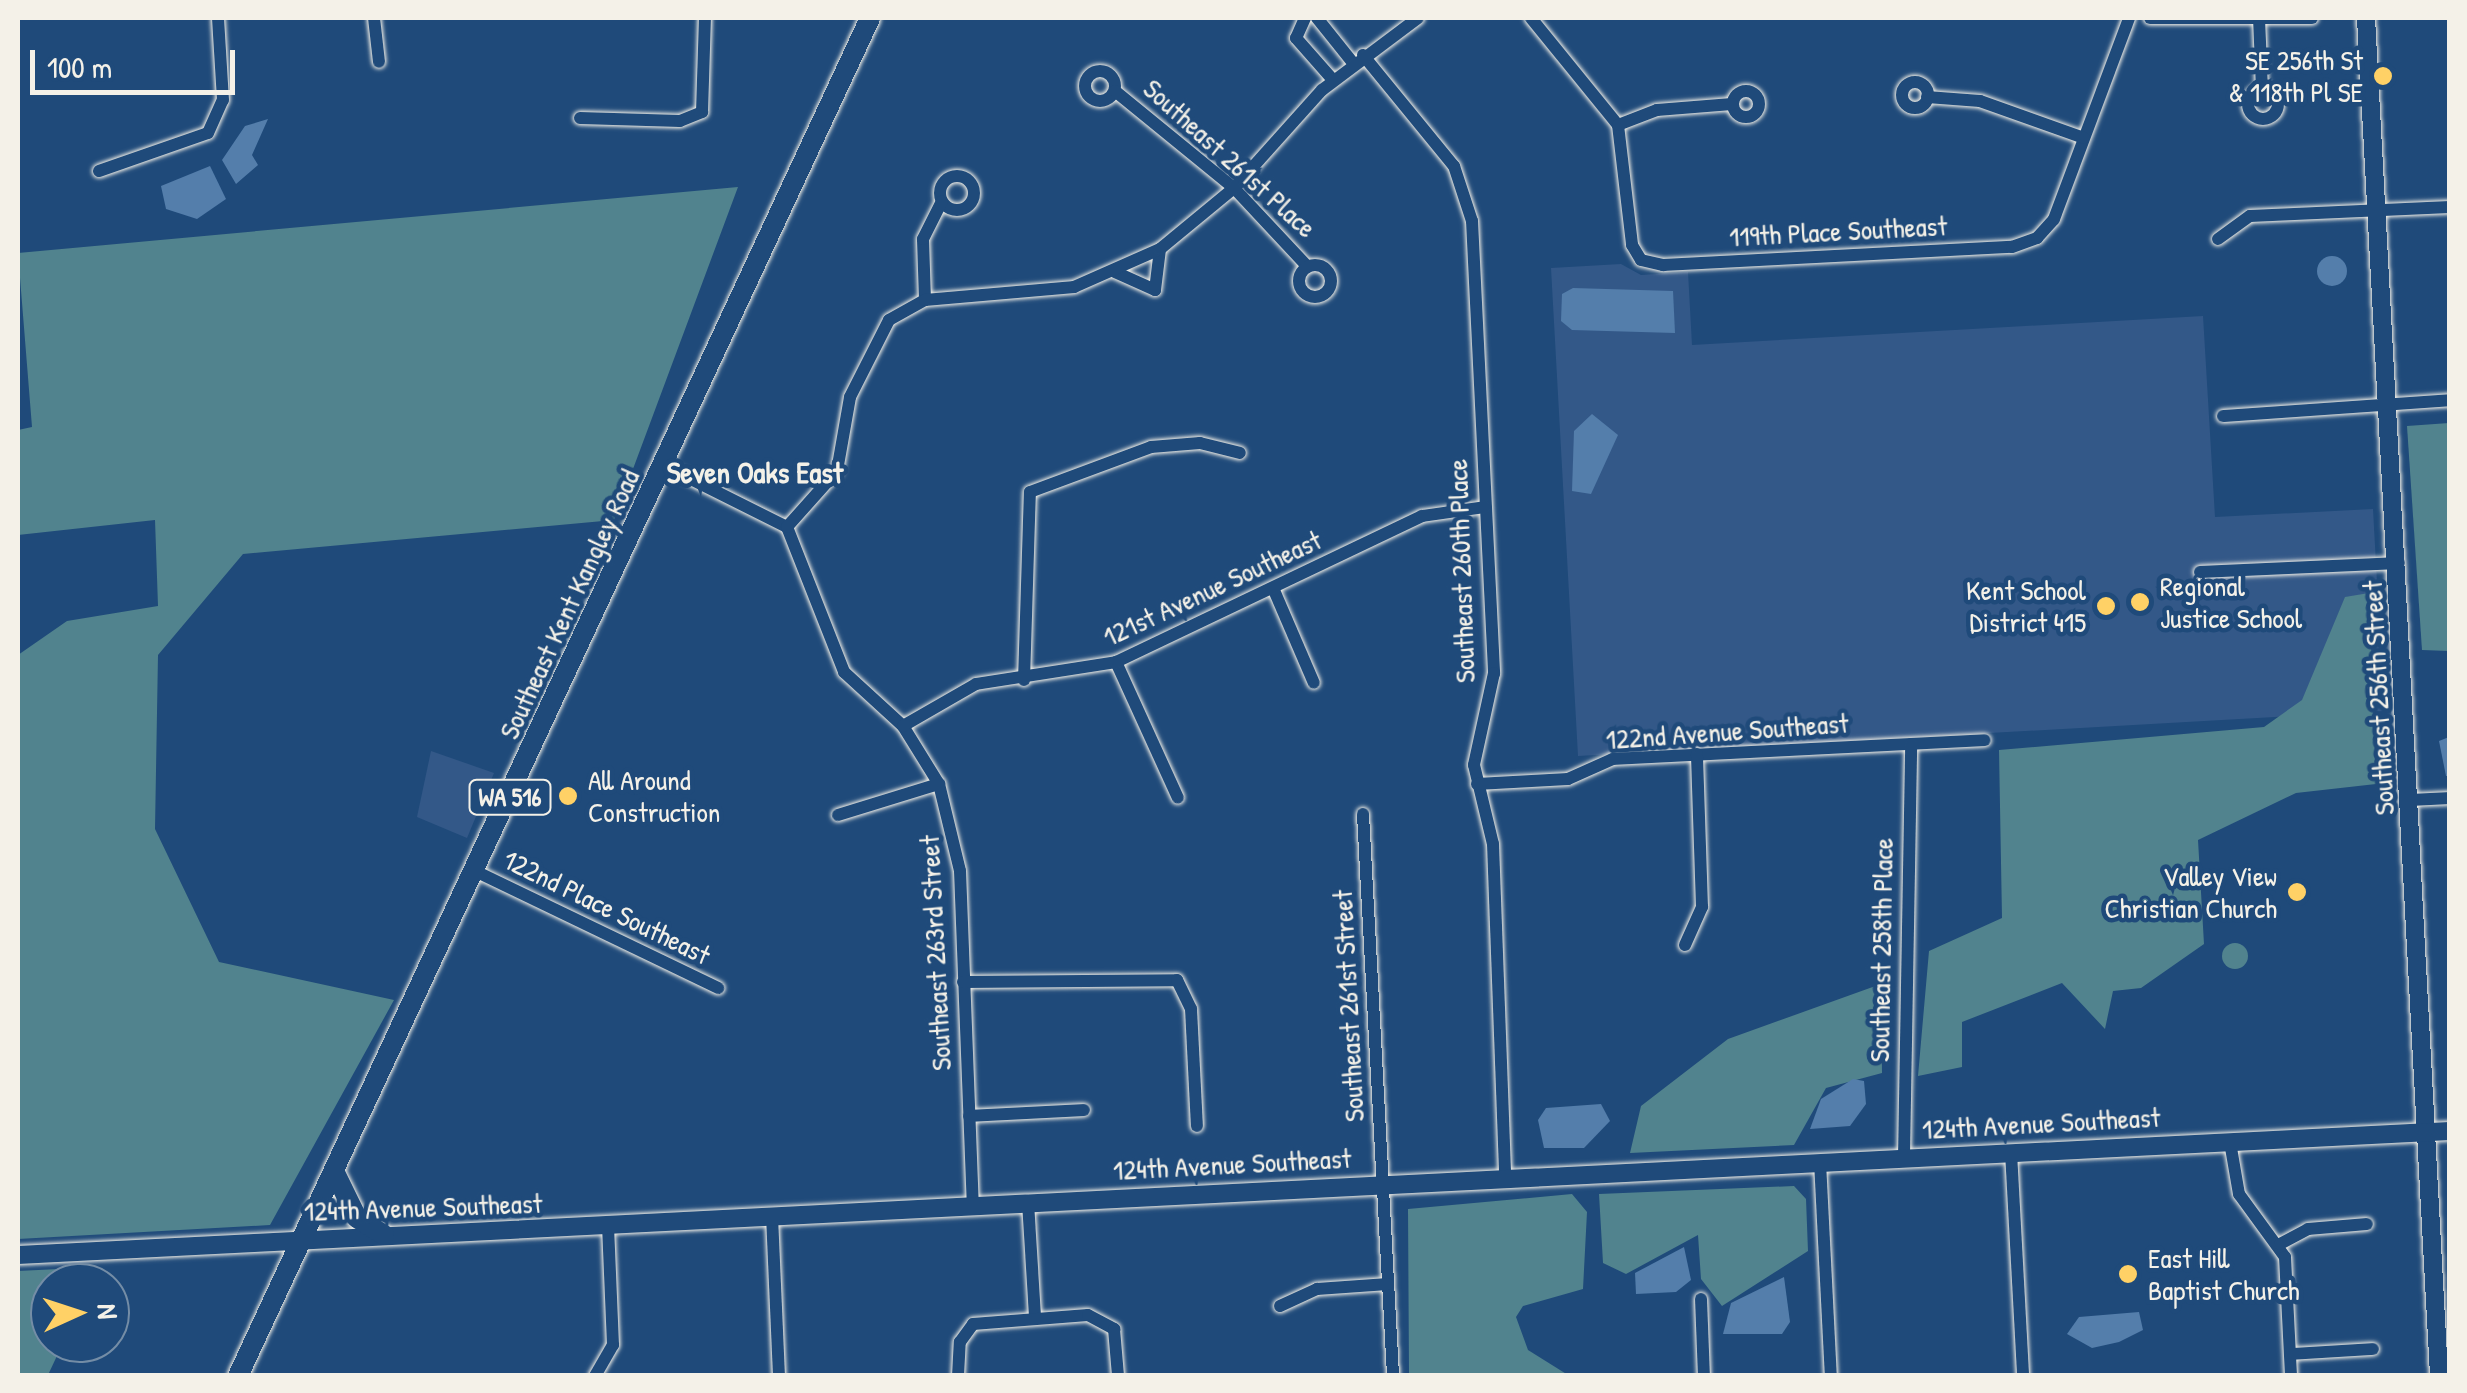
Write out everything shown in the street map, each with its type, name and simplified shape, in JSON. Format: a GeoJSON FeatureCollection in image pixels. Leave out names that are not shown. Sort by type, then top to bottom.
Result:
{"type":"FeatureCollection","features":[{"type":"Feature","properties":{"kind":"main road","name":"Southeast Kent Kangley Road"},"geometry":{"type":"LineString","coordinates":[[238,1376],[870,18]]}},
{"type":"Feature","properties":{"kind":"main road"},"geometry":{"type":"LineString","coordinates":[[334,1171],[357,1218],[384,1235]]}},
{"type":"Feature","properties":{"kind":"street"},"geometry":{"type":"LineString","coordinates":[[98,171],[208,133],[222,100],[218,18]]}},
{"type":"Feature","properties":{"kind":"street"},"geometry":{"type":"LineString","coordinates":[[374,18],[379,62]]}},
{"type":"Feature","properties":{"kind":"street"},"geometry":{"type":"LineString","coordinates":[[580,118],[680,121],[702,112],[706,18]]}},
{"type":"Feature","properties":{"kind":"street"},"geometry":{"type":"LineString","coordinates":[[1304,18],[1296,38],[1333,80]]}},
{"type":"Feature","properties":{"kind":"street","name":"Southeast 260th Place"},"geometry":{"type":"LineString","coordinates":[[1317,18],[1454,166],[1470,203],[1494,673],[1475,738],[1477,784],[1493,844],[1504,1178]]}},
{"type":"Feature","properties":{"kind":"street"},"geometry":{"type":"LineString","coordinates":[[663,465],[787,527],[837,471],[844,416],[873,344],[889,320],[925,300],[1039,293],[1116,272],[1160,249],[1234,188],[1333,80],[1418,18]]}},
{"type":"Feature","properties":{"kind":"street"},"geometry":{"type":"LineString","coordinates":[[1530,18],[1618,125],[1657,110],[1732,104]]}},
{"type":"Feature","properties":{"kind":"street"},"geometry":{"type":"LineString","coordinates":[[1928,97],[1980,101],[2084,138],[2128,18]]}},
{"type":"Feature","properties":{"kind":"street"},"geometry":{"type":"LineString","coordinates":[[2150,18],[2312,18]]}},
{"type":"Feature","properties":{"kind":"street","name":"Southeast 256th Street"},"geometry":{"type":"LineString","coordinates":[[2366,18],[2399,563],[2424,1133],[2439,1376]]}},
{"type":"Feature","properties":{"kind":"street"},"geometry":{"type":"LineString","coordinates":[[2259,19],[2262,89]]}},
{"type":"Feature","properties":{"kind":"street","name":"Southeast 261st Place"},"geometry":{"type":"LineString","coordinates":[[1115,90],[1234,188],[1308,267]]}},
{"type":"Feature","properties":{"kind":"street","name":"119th Place Southeast"},"geometry":{"type":"LineString","coordinates":[[1618,125],[1630,236],[1641,260],[1935,251],[2037,238],[2054,219],[2084,138]]}},
{"type":"Feature","properties":{"kind":"street"},"geometry":{"type":"LineString","coordinates":[[925,300],[924,239],[942,201]]}},
{"type":"Feature","properties":{"kind":"street"},"geometry":{"type":"LineString","coordinates":[[2218,239],[2250,216],[2450,207]]}},
{"type":"Feature","properties":{"kind":"street"},"geometry":{"type":"LineString","coordinates":[[1116,272],[1155,290],[1160,249]]}},
{"type":"Feature","properties":{"kind":"street"},"geometry":{"type":"LineString","coordinates":[[2223,416],[2450,400]]}},
{"type":"Feature","properties":{"kind":"street"},"geometry":{"type":"LineString","coordinates":[[1024,680],[1030,492],[1151,447],[1200,443],[1240,453]]}},
{"type":"Feature","properties":{"kind":"street","name":"121st Avenue Southeast"},"geometry":{"type":"LineString","coordinates":[[903,726],[956,690],[1116,662],[1422,516],[1486,507]]}},
{"type":"Feature","properties":{"kind":"street","name":"Southeast 263rd Street"},"geometry":{"type":"LineString","coordinates":[[787,527],[844,672],[903,726],[940,784],[957,841],[974,1205]]}},
{"type":"Feature","properties":{"kind":"street"},"geometry":{"type":"LineString","coordinates":[[2200,572],[2399,563]]}},
{"type":"Feature","properties":{"kind":"street"},"geometry":{"type":"LineString","coordinates":[[1273,588],[1314,683]]}},
{"type":"Feature","properties":{"kind":"street"},"geometry":{"type":"LineString","coordinates":[[1116,662],[1178,798]]}},
{"type":"Feature","properties":{"kind":"street","name":"122nd Avenue Southeast"},"geometry":{"type":"LineString","coordinates":[[1477,784],[1568,779],[1613,758],[1985,740]]}},
{"type":"Feature","properties":{"kind":"street","name":"Southeast 258th Place"},"geometry":{"type":"LineString","coordinates":[[1904,1157],[1911,744]]}},
{"type":"Feature","properties":{"kind":"street"},"geometry":{"type":"LineString","coordinates":[[1685,945],[1702,907],[1698,754]]}},
{"type":"Feature","properties":{"kind":"street"},"geometry":{"type":"LineString","coordinates":[[838,815],[940,784]]}},
{"type":"Feature","properties":{"kind":"street"},"geometry":{"type":"LineString","coordinates":[[2410,800],[2450,798]]}},
{"type":"Feature","properties":{"kind":"street","name":"Southeast 261st Street"},"geometry":{"type":"LineString","coordinates":[[1363,814],[1392,1376]]}},
{"type":"Feature","properties":{"kind":"street","name":"122nd Place Southeast"},"geometry":{"type":"LineString","coordinates":[[476,871],[718,988]]}},
{"type":"Feature","properties":{"kind":"street"},"geometry":{"type":"LineString","coordinates":[[963,982],[1177,980],[1191,1009],[1197,1126]]}},
{"type":"Feature","properties":{"kind":"street"},"geometry":{"type":"LineString","coordinates":[[969,1116],[1084,1110]]}},
{"type":"Feature","properties":{"kind":"street","name":"124th Avenue Southeast"},"geometry":{"type":"LineString","coordinates":[[18,1254],[2450,1132]]}},
{"type":"Feature","properties":{"kind":"street"},"geometry":{"type":"LineString","coordinates":[[2230,1142],[2239,1194],[2280,1244],[2292,1376]]}},
{"type":"Feature","properties":{"kind":"street"},"geometry":{"type":"LineString","coordinates":[[2011,1152],[2024,1376]]}},
{"type":"Feature","properties":{"kind":"street"},"geometry":{"type":"LineString","coordinates":[[1820,1162],[1831,1376]]}},
{"type":"Feature","properties":{"kind":"street"},"geometry":{"type":"LineString","coordinates":[[1028,1202],[1035,1316]]}},
{"type":"Feature","properties":{"kind":"street"},"geometry":{"type":"LineString","coordinates":[[772,1216],[779,1376]]}},
{"type":"Feature","properties":{"kind":"street"},"geometry":{"type":"LineString","coordinates":[[2280,1244],[2308,1229],[2367,1224]]}},
{"type":"Feature","properties":{"kind":"street"},"geometry":{"type":"LineString","coordinates":[[595,1376],[613,1345],[608,1226]]}},
{"type":"Feature","properties":{"kind":"street"},"geometry":{"type":"LineString","coordinates":[[1280,1306],[1317,1289],[1388,1284]]}},
{"type":"Feature","properties":{"kind":"street"},"geometry":{"type":"LineString","coordinates":[[1700,1299],[1704,1376]]}},
{"type":"Feature","properties":{"kind":"street"},"geometry":{"type":"LineString","coordinates":[[958,1376],[960,1342],[973,1324],[1035,1316],[1107,1322],[1118,1341],[1118,1376]]}},
{"type":"Feature","properties":{"kind":"street"},"geometry":{"type":"LineString","coordinates":[[2291,1354],[2373,1349]]}},
{"type":"Feature","properties":{"kind":"shaded area"},"geometry":{"type":"Polygon","coordinates":[[[268,119],[252,155],[258,165],[236,184],[222,160],[245,126],[268,119]]]}},
{"type":"Feature","properties":{"kind":"shaded area"},"geometry":{"type":"Polygon","coordinates":[[[210,166],[226,199],[197,219],[166,209],[161,186],[210,166]]]}},
{"type":"Feature","properties":{"kind":"shaded area"},"geometry":{"type":"Polygon","coordinates":[[[2332,256],[2343,260],[2347,271],[2343,282],[2332,286],[2321,282],[2317,271],[2321,260],[2332,256]]]}},
{"type":"Feature","properties":{"kind":"shaded area"},"geometry":{"type":"Polygon","coordinates":[[[1621,264],[1641,275],[1688,272],[1692,345],[2203,316],[2215,517],[2373,509],[2384,711],[1578,756],[1551,268],[1621,264]]]}},
{"type":"Feature","properties":{"kind":"shaded area"},"geometry":{"type":"Polygon","coordinates":[[[1573,288],[1673,291],[1675,333],[1572,330],[1561,321],[1562,294],[1573,288]]]}},
{"type":"Feature","properties":{"kind":"shaded area"},"geometry":{"type":"Polygon","coordinates":[[[1592,414],[1618,435],[1591,494],[1572,491],[1574,431],[1592,414]]]}},
{"type":"Feature","properties":{"kind":"shaded area"},"geometry":{"type":"Polygon","coordinates":[[[2449,737],[2449,776],[2446,776],[2439,741],[2449,737]]]}},
{"type":"Feature","properties":{"kind":"shaded area"},"geometry":{"type":"Polygon","coordinates":[[[431,751],[494,773],[467,838],[417,817],[431,751]]]}},
{"type":"Feature","properties":{"kind":"shaded area"},"geometry":{"type":"Polygon","coordinates":[[[1853,1079],[1864,1081],[1866,1104],[1850,1126],[1810,1129],[1821,1099],[1853,1079]]]}},
{"type":"Feature","properties":{"kind":"shaded area"},"geometry":{"type":"Polygon","coordinates":[[[1601,1104],[1610,1121],[1584,1148],[1544,1148],[1538,1120],[1546,1108],[1601,1104]]]}},
{"type":"Feature","properties":{"kind":"shaded area"},"geometry":{"type":"Polygon","coordinates":[[[1684,1247],[1691,1280],[1676,1292],[1636,1294],[1635,1273],[1684,1247]]]}},
{"type":"Feature","properties":{"kind":"shaded area"},"geometry":{"type":"Polygon","coordinates":[[[1784,1277],[1790,1322],[1782,1334],[1723,1334],[1731,1303],[1784,1277]]]}},
{"type":"Feature","properties":{"kind":"shaded area"},"geometry":{"type":"Polygon","coordinates":[[[2139,1312],[2143,1330],[2119,1342],[2092,1348],[2067,1334],[2079,1317],[2139,1312]]]}},
{"type":"Feature","properties":{"kind":"green space"},"geometry":{"type":"Polygon","coordinates":[[[738,187],[614,520],[243,554],[158,655],[155,829],[219,962],[394,1000],[270,1225],[18,1239],[18,655],[67,621],[158,606],[155,520],[18,535],[18,430],[32,427],[18,253],[738,187]]]}},
{"type":"Feature","properties":{"kind":"green space"},"geometry":{"type":"Polygon","coordinates":[[[2449,423],[2449,651],[2422,650],[2407,426],[2449,423]]]}},
{"type":"Feature","properties":{"kind":"green space"},"geometry":{"type":"Polygon","coordinates":[[[2369,593],[2376,784],[2296,793],[2198,840],[2204,944],[2141,988],[2113,991],[2105,1029],[2062,983],[1962,1022],[1962,1067],[1918,1076],[1929,951],[2002,918],[1999,750],[2264,727],[2302,700],[2345,597],[2369,593]]]}},
{"type":"Feature","properties":{"kind":"green space"},"geometry":{"type":"Polygon","coordinates":[[[2235,943],[2244,947],[2248,956],[2244,965],[2235,969],[2226,965],[2222,956],[2226,947],[2235,943]]]}},
{"type":"Feature","properties":{"kind":"green space"},"geometry":{"type":"Polygon","coordinates":[[[1881,984],[1882,1073],[1826,1088],[1794,1145],[1630,1153],[1641,1106],[1728,1039],[1881,984]]]}},
{"type":"Feature","properties":{"kind":"green space"},"geometry":{"type":"Polygon","coordinates":[[[1794,1186],[1806,1199],[1808,1251],[1722,1306],[1701,1279],[1698,1235],[1626,1274],[1603,1263],[1599,1194],[1794,1186]]]}},
{"type":"Feature","properties":{"kind":"green space"},"geometry":{"type":"Polygon","coordinates":[[[1572,1194],[1587,1212],[1583,1289],[1523,1306],[1516,1317],[1528,1350],[1568,1375],[1409,1375],[1408,1209],[1572,1194]]]}},
{"type":"Feature","properties":{"kind":"green space"},"geometry":{"type":"Polygon","coordinates":[[[30,1270],[30,1363],[54,1363],[48,1375],[18,1375],[18,1271],[30,1270]]]}},
{"type":"Feature","properties":{"kind":"place","name":"SE 256th St & 118th Pl SE"},"geometry":{"type":"Point","coordinates":[2383,76]}},
{"type":"Feature","properties":{"kind":"place","name":"Regional Justice School"},"geometry":{"type":"Point","coordinates":[2140,602]}},
{"type":"Feature","properties":{"kind":"place","name":"Kent School District 415"},"geometry":{"type":"Point","coordinates":[2106,606]}},
{"type":"Feature","properties":{"kind":"place","name":"All Around Construction"},"geometry":{"type":"Point","coordinates":[568,796]}},
{"type":"Feature","properties":{"kind":"place","name":"Valley View Christian Church"},"geometry":{"type":"Point","coordinates":[2297,892]}},
{"type":"Feature","properties":{"kind":"place","name":"East Hill Baptist Church"},"geometry":{"type":"Point","coordinates":[2128,1274]}},
{"type":"Feature","properties":{"kind":"district","name":"Seven Oaks East"},"geometry":{"type":"Point","coordinates":[755,472]}}]}
